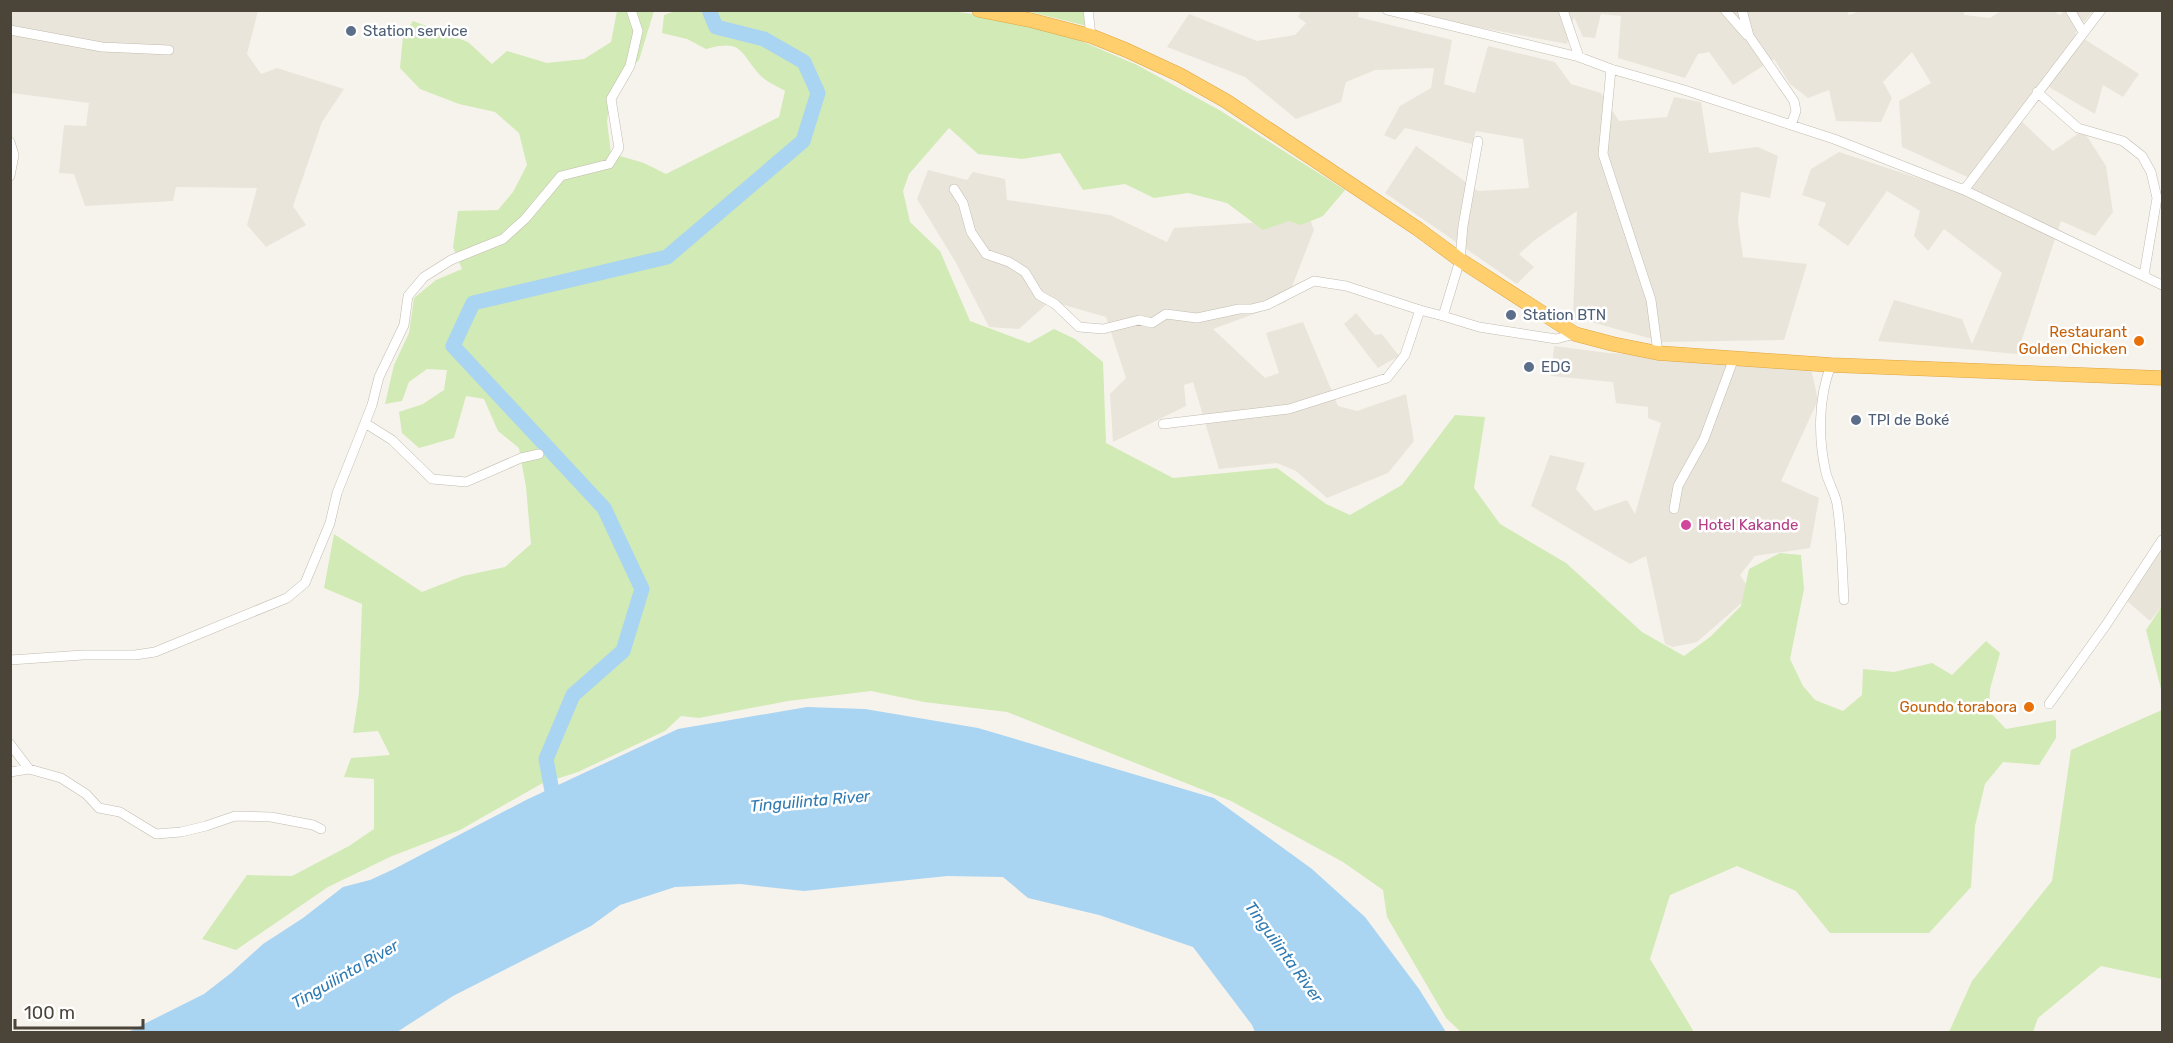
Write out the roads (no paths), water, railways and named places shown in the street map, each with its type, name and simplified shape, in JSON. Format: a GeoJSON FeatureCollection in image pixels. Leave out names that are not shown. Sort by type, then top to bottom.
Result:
{"type":"FeatureCollection","features":[{"type":"Feature","properties":{"kind":"highway"},"geometry":{"type":"LineString","coordinates":[[979,10],[1030,20],[1090,36],[1171,71],[1226,102],[1418,229],[1460,260],[1575,334],[1658,352],[1734,358],[1831,365],[2163,378]]}},
{"type":"Feature","properties":{"kind":"street"},"geometry":{"type":"LineString","coordinates":[[10,660],[82,655],[135,655],[155,652],[287,598],[305,583],[330,523],[337,493],[372,405],[379,377],[404,325],[408,296],[424,277],[451,260],[503,239],[525,219],[561,176],[609,164],[619,148],[610,99],[630,66],[638,31],[631,10]]}},
{"type":"Feature","properties":{"kind":"street"},"geometry":{"type":"LineString","coordinates":[[1088,10],[1090,36]]}},
{"type":"Feature","properties":{"kind":"street"},"geometry":{"type":"LineString","coordinates":[[1387,10],[1579,57],[1834,139],[1964,190],[2163,285]]}},
{"type":"Feature","properties":{"kind":"street"},"geometry":{"type":"LineString","coordinates":[[1563,10],[1579,57]]}},
{"type":"Feature","properties":{"kind":"street"},"geometry":{"type":"LineString","coordinates":[[1725,10],[1749,36],[1794,101],[1796,111],[1791,125]]}},
{"type":"Feature","properties":{"kind":"street"},"geometry":{"type":"LineString","coordinates":[[1742,10],[1749,36]]}},
{"type":"Feature","properties":{"kind":"street"},"geometry":{"type":"LineString","coordinates":[[2070,10],[2083,32]]}},
{"type":"Feature","properties":{"kind":"street"},"geometry":{"type":"LineString","coordinates":[[1964,190],[2100,10]]}},
{"type":"Feature","properties":{"kind":"street"},"geometry":{"type":"LineString","coordinates":[[10,30],[102,47],[169,50]]}},
{"type":"Feature","properties":{"kind":"street"},"geometry":{"type":"LineString","coordinates":[[1611,69],[1603,154],[1651,300],[1658,352]]}},
{"type":"Feature","properties":{"kind":"street"},"geometry":{"type":"LineString","coordinates":[[2037,92],[2078,128],[2123,141],[2142,156],[2151,172],[2157,198],[2144,275]]}},
{"type":"Feature","properties":{"kind":"street"},"geometry":{"type":"LineString","coordinates":[[1443,316],[1460,260],[1463,226],[1478,141]]}},
{"type":"Feature","properties":{"kind":"street"},"geometry":{"type":"LineString","coordinates":[[10,142],[14,155],[10,176]]}},
{"type":"Feature","properties":{"kind":"street"},"geometry":{"type":"LineString","coordinates":[[2156,190],[2163,180]]}},
{"type":"Feature","properties":{"kind":"street"},"geometry":{"type":"LineString","coordinates":[[954,189],[963,203],[971,232],[986,254],[1009,262],[1025,272],[1039,295],[1055,304],[1078,327],[1103,329],[1140,320],[1152,322],[1166,314],[1197,318],[1239,309],[1251,309],[1267,305],[1314,281],[1346,286],[1479,327],[1556,339],[1575,334]]}},
{"type":"Feature","properties":{"kind":"street"},"geometry":{"type":"LineString","coordinates":[[1163,424],[1289,409],[1387,378],[1405,355],[1420,310]]}},
{"type":"Feature","properties":{"kind":"street"},"geometry":{"type":"LineString","coordinates":[[1674,509],[1678,486],[1704,440],[1734,358]]}},
{"type":"Feature","properties":{"kind":"street"},"geometry":{"type":"LineString","coordinates":[[1831,365],[1825,382],[1821,433],[1827,476],[1836,501],[1841,537],[1844,600]]}},
{"type":"Feature","properties":{"kind":"street"},"geometry":{"type":"LineString","coordinates":[[365,423],[392,440],[432,479],[466,482],[521,458],[539,454]]}},
{"type":"Feature","properties":{"kind":"street"},"geometry":{"type":"LineString","coordinates":[[2049,704],[2163,540]]}},
{"type":"Feature","properties":{"kind":"street"},"geometry":{"type":"LineString","coordinates":[[10,744],[29,769]]}},
{"type":"Feature","properties":{"kind":"street"},"geometry":{"type":"LineString","coordinates":[[10,772],[29,769],[62,778],[86,794],[99,808],[120,812],[156,834],[181,832],[236,816],[271,817],[313,825],[321,829]]}},
{"type":"Feature","properties":{"kind":"water","name":"Tinguilinta River"},"geometry":{"type":"Polygon","coordinates":[[[807,707],[865,709],[978,728],[1214,798],[1312,869],[1365,917],[1419,989],[1446,1032],[1255,1032],[1193,947],[1099,915],[1028,898],[1003,877],[947,876],[804,891],[740,884],[675,887],[620,905],[591,926],[453,996],[397,1032],[128,1032],[204,994],[263,944],[303,918],[343,887],[370,880],[394,869],[526,800],[678,729],[807,707]]]}},
{"type":"Feature","properties":{"kind":"waterway"},"geometry":{"type":"LineString","coordinates":[[555,807],[546,759],[573,695],[623,651],[642,589],[604,508],[453,346],[473,303],[667,257],[803,141],[818,93],[804,62],[764,39],[716,27],[709,10]]}},
{"type":"Feature","properties":{"kind":"place","name":"Station service"},"geometry":{"type":"Point","coordinates":[351,31]}},
{"type":"Feature","properties":{"kind":"place","name":"Station BTN"},"geometry":{"type":"Point","coordinates":[1511,315]}},
{"type":"Feature","properties":{"kind":"place","name":"Restaurant Golden Chicken"},"geometry":{"type":"Point","coordinates":[2139,341]}},
{"type":"Feature","properties":{"kind":"place","name":"EDG"},"geometry":{"type":"Point","coordinates":[1529,367]}},
{"type":"Feature","properties":{"kind":"place","name":"TPI de Boké"},"geometry":{"type":"Point","coordinates":[1856,420]}},
{"type":"Feature","properties":{"kind":"place","name":"Hotel Kakande"},"geometry":{"type":"Point","coordinates":[1686,525]}},
{"type":"Feature","properties":{"kind":"place","name":"Goundo torabora"},"geometry":{"type":"Point","coordinates":[2029,707]}}]}
